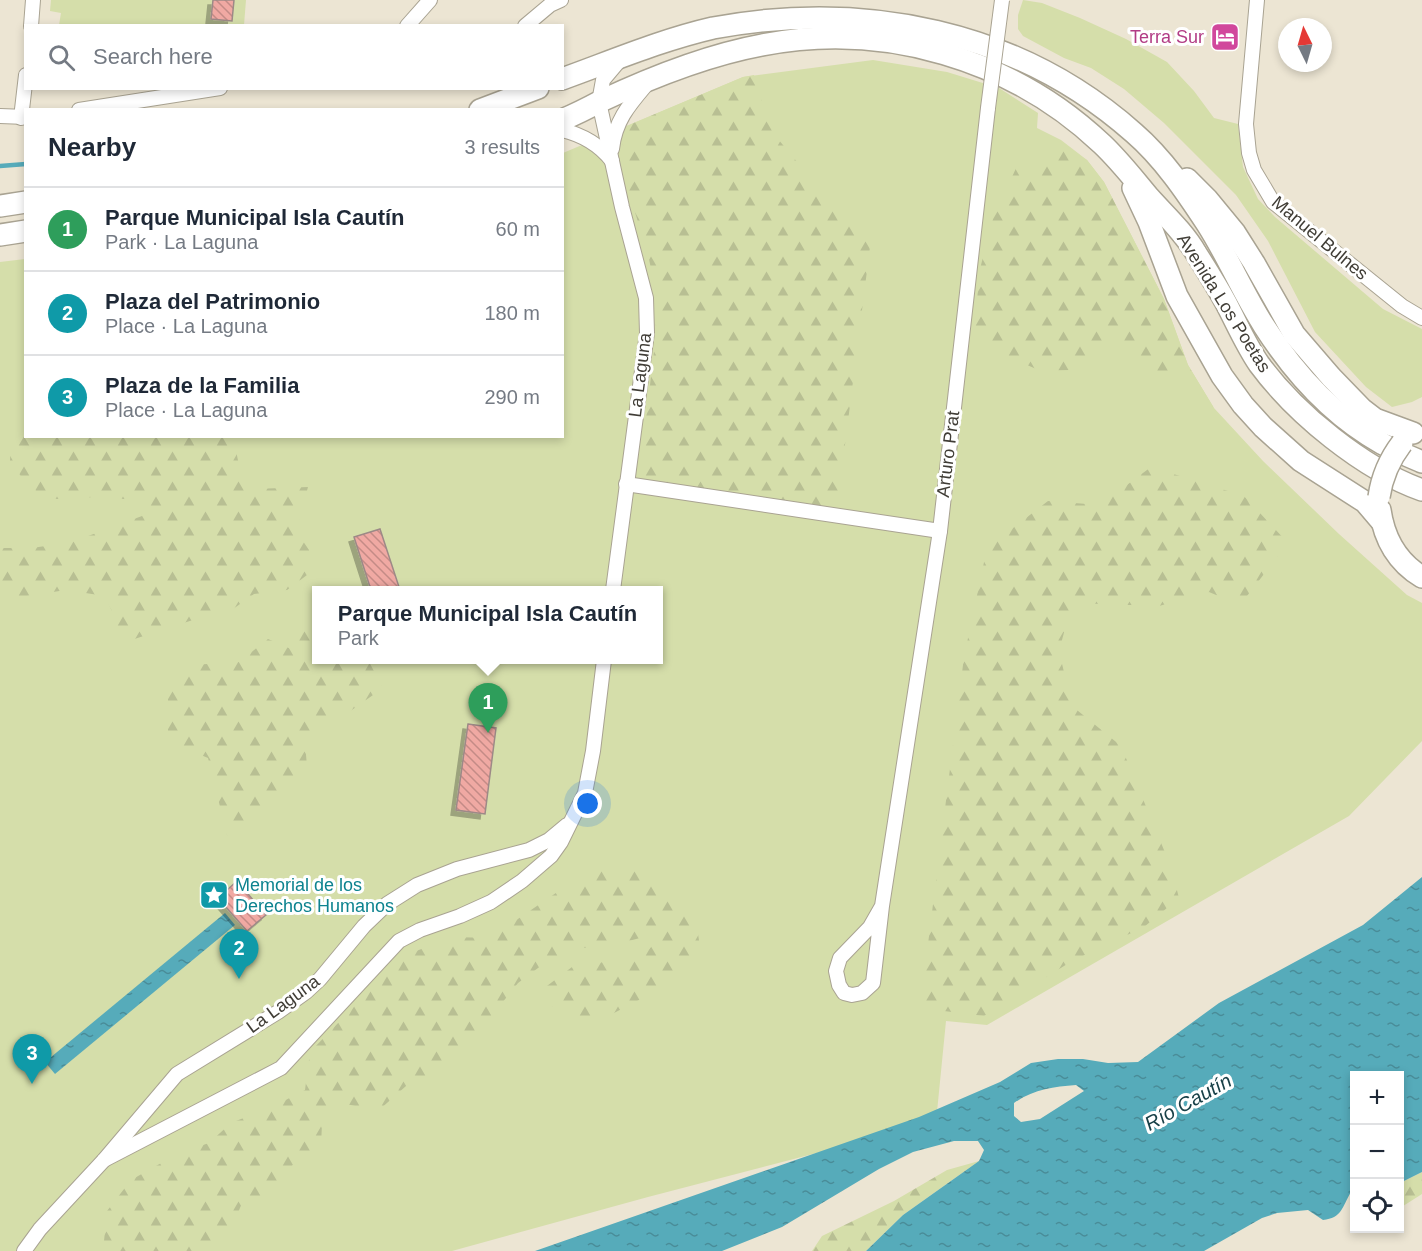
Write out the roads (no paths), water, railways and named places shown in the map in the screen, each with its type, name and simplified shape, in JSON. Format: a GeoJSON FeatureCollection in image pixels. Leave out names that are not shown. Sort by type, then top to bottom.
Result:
{"type":"FeatureCollection","features":[{"type":"Feature","properties":{"kind":"main road","name":"Avenida Los Poetas"},"geometry":{"type":"LineString","coordinates":[[564,78],[683,36],[743,22],[815,16],[864,17],[894,20],[981,40],[1064,82],[1135,133],[1163,164],[1205,221],[1263,324],[1300,375],[1343,417],[1384,445],[1422,462]]}},
{"type":"Feature","properties":{"kind":"main road","name":"Avenida Los Poetas"},"geometry":{"type":"LineString","coordinates":[[564,119],[650,80],[717,56],[784,41],[836,38],[894,42],[952,55],[980,65],[1024,86],[1057,107],[1123,165],[1194,249],[1258,363],[1277,386],[1317,425],[1344,446],[1380,471],[1422,490]]}},
{"type":"Feature","properties":{"kind":"main road"},"geometry":{"type":"LineString","coordinates":[[485,108],[532,90]]}},
{"type":"Feature","properties":{"kind":"main road"},"geometry":{"type":"LineString","coordinates":[[1135,133],[1170,161],[1207,199],[1235,233],[1294,334],[1331,377],[1362,409],[1375,418],[1412,434],[1389,461],[1379,497],[1382,522],[1394,551],[1404,563],[1422,577]]}},
{"type":"Feature","properties":{"kind":"main road"},"geometry":{"type":"LineString","coordinates":[[1123,165],[1149,222],[1178,296],[1222,376],[1243,405],[1263,427],[1301,461],[1365,502],[1382,522]]}},
{"type":"Feature","properties":{"kind":"main road"},"geometry":{"type":"LineString","coordinates":[[0,206],[24,202]]}},
{"type":"Feature","properties":{"kind":"main road"},"geometry":{"type":"LineString","coordinates":[[0,235],[24,231]]}},
{"type":"Feature","properties":{"kind":"street"},"geometry":{"type":"LineString","coordinates":[[30,24],[33,0]]}},
{"type":"Feature","properties":{"kind":"street"},"geometry":{"type":"LineString","coordinates":[[409,24],[430,0]]}},
{"type":"Feature","properties":{"kind":"street"},"geometry":{"type":"LineString","coordinates":[[527,24],[550,5],[561,0]]}},
{"type":"Feature","properties":{"kind":"street","name":"Arturo Prat"},"geometry":{"type":"LineString","coordinates":[[882,906],[870,927],[840,958],[836,971],[839,985],[844,993],[862,993],[873,983],[882,906],[939,531],[1002,0]]}},
{"type":"Feature","properties":{"kind":"street","name":"Manuel Bulnes"},"geometry":{"type":"LineString","coordinates":[[1257,0],[1245,124],[1254,170],[1273,202],[1401,306],[1420,317]]}},
{"type":"Feature","properties":{"kind":"street"},"geometry":{"type":"LineString","coordinates":[[599,102],[600,88],[607,73],[626,56]]}},
{"type":"Feature","properties":{"kind":"street"},"geometry":{"type":"LineString","coordinates":[[613,163],[613,141],[619,121],[631,101],[650,80]]}},
{"type":"Feature","properties":{"kind":"street"},"geometry":{"type":"LineString","coordinates":[[0,116],[23,118],[25,90]]}},
{"type":"Feature","properties":{"kind":"street"},"geometry":{"type":"LineString","coordinates":[[92,108],[207,90]]}},
{"type":"Feature","properties":{"kind":"street","name":"La Laguna"},"geometry":{"type":"LineString","coordinates":[[599,102],[646,298],[647,333],[614,586]]}},
{"type":"Feature","properties":{"kind":"street"},"geometry":{"type":"LineString","coordinates":[[564,131],[592,142],[613,163]]}},
{"type":"Feature","properties":{"kind":"street"},"geometry":{"type":"LineString","coordinates":[[626,484],[939,531]]}},
{"type":"Feature","properties":{"kind":"street","name":"La Laguna"},"geometry":{"type":"LineString","coordinates":[[104,1160],[281,1068],[399,941],[420,930],[491,902],[522,881],[551,856],[561,842],[585,794],[593,751],[604,664]]}},
{"type":"Feature","properties":{"kind":"street","name":"La Laguna"},"geometry":{"type":"LineString","coordinates":[[24,1251],[40,1229],[104,1160],[177,1074],[278,1012],[306,992],[320,979],[364,926],[393,900],[417,885],[457,868],[529,850],[549,840],[570,823]]}},
{"type":"Feature","properties":{"kind":"water","name":"Río Cautín"},"geometry":{"type":"Polygon","coordinates":[[[1422,877],[1422,1172],[1404,1181],[1404,1071],[1350,1071],[1350,1194],[1341,1211],[1334,1217],[1323,1220],[1308,1210],[1277,1213],[1262,1218],[1204,1251],[866,1251],[903,1215],[979,1161],[984,1150],[978,1141],[954,1141],[913,1152],[879,1169],[782,1227],[722,1251],[535,1251],[919,1117],[1000,1082],[1031,1063],[1058,1059],[1083,1059],[1108,1063],[1138,1062],[1219,1003],[1363,925],[1422,877]],[[1076,1085],[1052,1088],[1036,1092],[1014,1103],[1014,1116],[1021,1122],[1040,1119],[1084,1091],[1076,1085]]]}},
{"type":"Feature","properties":{"kind":"water"},"geometry":{"type":"Polygon","coordinates":[[[225,913],[235,925],[55,1074],[45,1062],[225,913]]]}},
{"type":"Feature","properties":{"kind":"waterway"},"geometry":{"type":"LineString","coordinates":[[0,166],[24,164]]}},
{"type":"Feature","properties":{"kind":"place","name":"Terra Sur"},"geometry":{"type":"Point","coordinates":[1225,37]}},
{"type":"Feature","properties":{"kind":"place","name":"Parque Municipal Isla Cautín"},"geometry":{"type":"Point","coordinates":[488,733]}},
{"type":"Feature","properties":{"kind":"place","name":"Memorial de los Derechos Humanos"},"geometry":{"type":"Point","coordinates":[214,895]}},
{"type":"Feature","properties":{"kind":"place","name":"Plaza del Patrimonio"},"geometry":{"type":"Point","coordinates":[239,979]}},
{"type":"Feature","properties":{"kind":"place","name":"Plaza de la Familia"},"geometry":{"type":"Point","coordinates":[32,1084]}}]}
